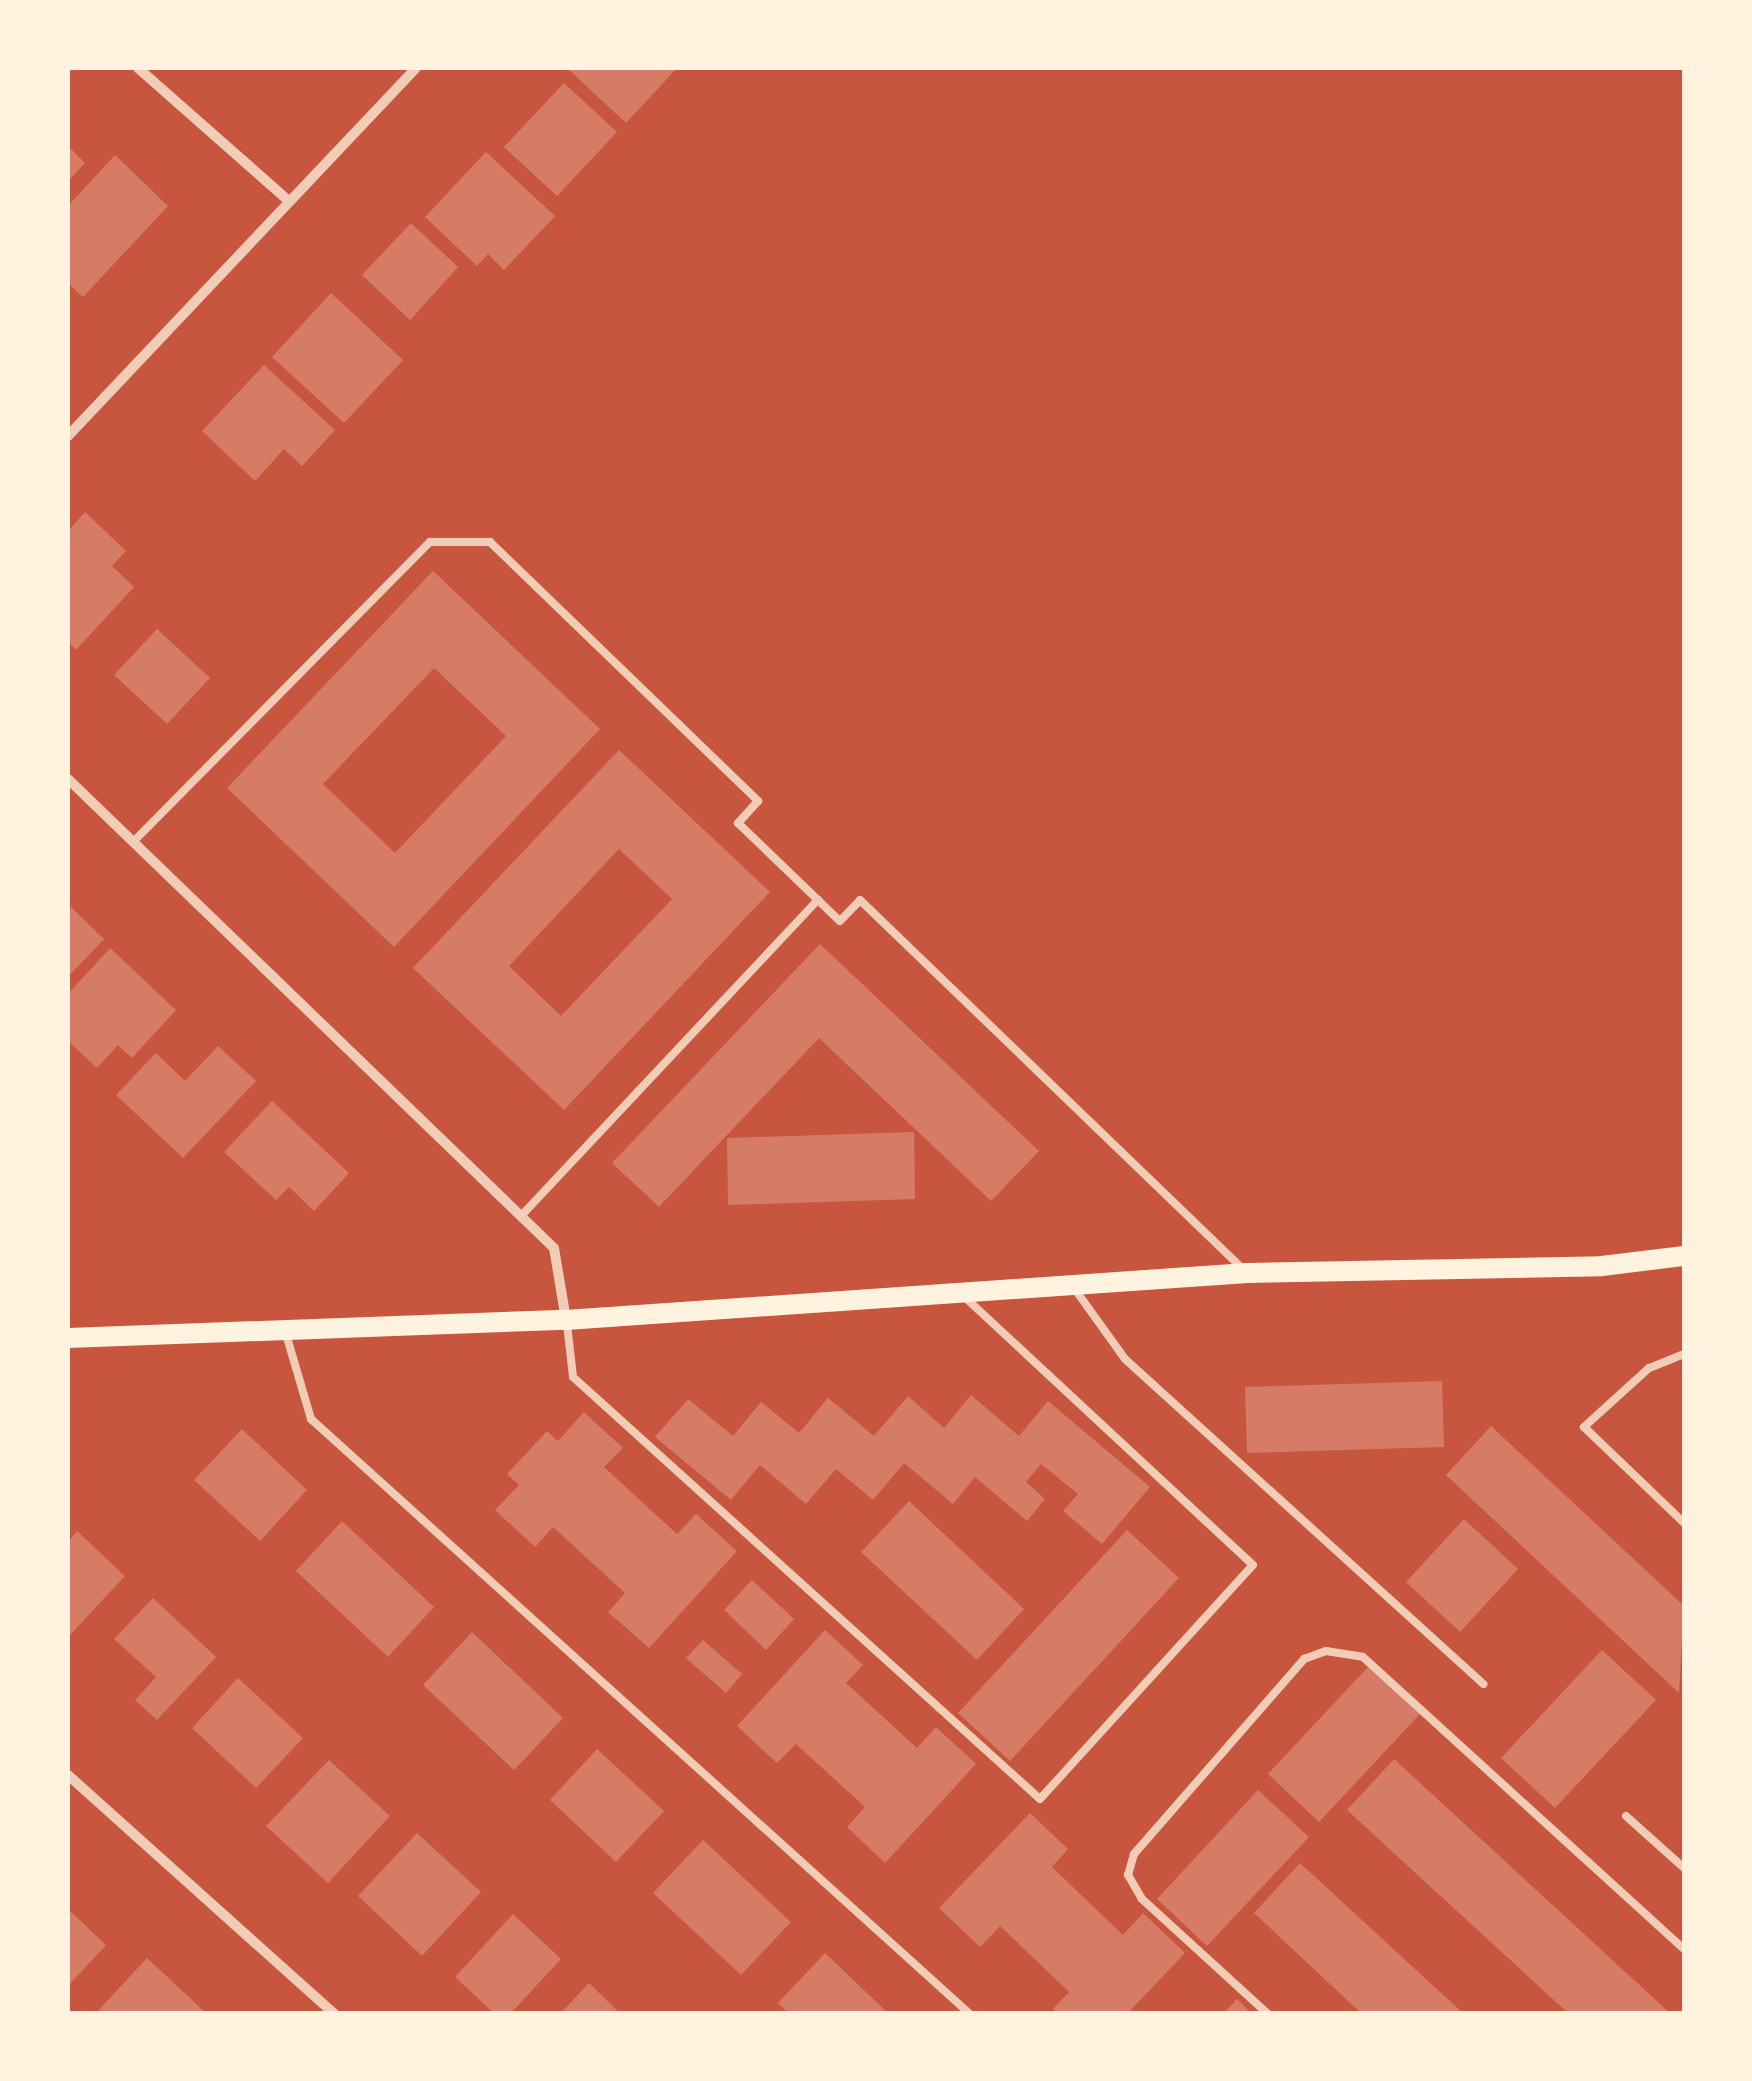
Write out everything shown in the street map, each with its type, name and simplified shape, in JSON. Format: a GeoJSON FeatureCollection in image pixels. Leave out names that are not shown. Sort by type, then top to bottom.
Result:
{"type":"FeatureCollection","features":[{"type":"Feature","properties":{"kind":"main road"},"geometry":{"type":"LineString","coordinates":[[68,1338],[566,1320],[1247,1273],[1602,1266],[1684,1256]]}},
{"type":"Feature","properties":{"kind":"street"},"geometry":{"type":"LineString","coordinates":[[138,68],[289,200]]}},
{"type":"Feature","properties":{"kind":"street"},"geometry":{"type":"LineString","coordinates":[[68,436],[416,68]]}},
{"type":"Feature","properties":{"kind":"street"},"geometry":{"type":"LineString","coordinates":[[68,780],[554,1248],[566,1320]]}},
{"type":"Feature","properties":{"kind":"street"},"geometry":{"type":"LineString","coordinates":[[68,1775],[334,2014]]}},
{"type":"Feature","properties":{"kind":"lane"},"geometry":{"type":"LineString","coordinates":[[133,842],[430,542],[490,542],[758,801],[738,823],[840,922],[860,900],[1247,1273]]}},
{"type":"Feature","properties":{"kind":"lane"},"geometry":{"type":"LineString","coordinates":[[521,1216],[818,900]]}},
{"type":"Feature","properties":{"kind":"lane"},"geometry":{"type":"LineString","coordinates":[[1072,1284],[1125,1359],[1483,1684]]}},
{"type":"Feature","properties":{"kind":"lane"},"geometry":{"type":"LineString","coordinates":[[566,1320],[573,1377],[1040,1799],[1253,1565],[960,1293]]}},
{"type":"Feature","properties":{"kind":"lane"},"geometry":{"type":"LineString","coordinates":[[284,1330],[311,1419],[323,1431],[970,2014]]}},
{"type":"Feature","properties":{"kind":"lane"},"geometry":{"type":"LineString","coordinates":[[1684,1354],[1649,1368],[1584,1427],[1684,1523]]}},
{"type":"Feature","properties":{"kind":"lane"},"geometry":{"type":"LineString","coordinates":[[1268,2014],[1142,1899],[1128,1875],[1134,1854],[1290,1674],[1304,1659],[1326,1650],[1362,1657],[1684,1949]]}},
{"type":"Feature","properties":{"kind":"lane"},"geometry":{"type":"LineString","coordinates":[[1626,1816],[1684,1868]]}},
{"type":"Feature","properties":{"kind":"building"},"geometry":{"type":"Polygon","coordinates":[[[567,68],[677,68],[626,123],[567,68]]]}},
{"type":"Feature","properties":{"kind":"building"},"geometry":{"type":"Polygon","coordinates":[[[564,83],[617,132],[557,196],[504,147],[564,83]]]}},
{"type":"Feature","properties":{"kind":"building"},"geometry":{"type":"Polygon","coordinates":[[[68,146],[85,163],[68,181],[68,146]]]}},
{"type":"Feature","properties":{"kind":"building"},"geometry":{"type":"Polygon","coordinates":[[[486,152],[555,216],[504,270],[488,254],[477,266],[425,217],[486,152]]]}},
{"type":"Feature","properties":{"kind":"building"},"geometry":{"type":"Polygon","coordinates":[[[115,155],[168,206],[83,297],[68,283],[68,206],[115,155]]]}},
{"type":"Feature","properties":{"kind":"building"},"geometry":{"type":"Polygon","coordinates":[[[411,223],[458,267],[410,320],[362,275],[411,223]]]}},
{"type":"Feature","properties":{"kind":"building"},"geometry":{"type":"Polygon","coordinates":[[[331,293],[403,360],[344,423],[272,357],[331,293]]]}},
{"type":"Feature","properties":{"kind":"building"},"geometry":{"type":"Polygon","coordinates":[[[264,365],[335,430],[302,466],[284,449],[255,481],[202,431],[264,365]]]}},
{"type":"Feature","properties":{"kind":"building"},"geometry":{"type":"Polygon","coordinates":[[[85,512],[126,551],[112,566],[134,587],[76,650],[68,642],[68,531],[85,512]]]}},
{"type":"Feature","properties":{"kind":"building"},"geometry":{"type":"Polygon","coordinates":[[[433,571],[600,729],[394,947],[227,788],[433,571]],[[434,668],[323,784],[395,853],[506,736],[434,668]]]}},
{"type":"Feature","properties":{"kind":"building"},"geometry":{"type":"Polygon","coordinates":[[[157,629],[210,678],[167,724],[114,675],[157,629]]]}},
{"type":"Feature","properties":{"kind":"building"},"geometry":{"type":"Polygon","coordinates":[[[619,750],[770,892],[564,1110],[413,968],[619,750]],[[619,849],[509,966],[561,1016],[672,899],[619,849]]]}},
{"type":"Feature","properties":{"kind":"building"},"geometry":{"type":"Polygon","coordinates":[[[71,907],[104,939],[68,977],[68,911],[71,907]]]}},
{"type":"Feature","properties":{"kind":"building"},"geometry":{"type":"Polygon","coordinates":[[[820,944],[1039,1151],[991,1201],[819,1038],[659,1207],[612,1163],[820,944]]]}},
{"type":"Feature","properties":{"kind":"building"},"geometry":{"type":"Polygon","coordinates":[[[110,948],[176,1010],[132,1058],[118,1045],[97,1068],[68,1041],[68,994],[110,948]]]}},
{"type":"Feature","properties":{"kind":"building"},"geometry":{"type":"Polygon","coordinates":[[[218,1046],[256,1081],[183,1158],[116,1095],[156,1053],[185,1081],[218,1046]]]}},
{"type":"Feature","properties":{"kind":"building"},"geometry":{"type":"Polygon","coordinates":[[[272,1101],[349,1173],[314,1211],[289,1187],[276,1200],[224,1152],[272,1101]]]}},
{"type":"Feature","properties":{"kind":"building"},"geometry":{"type":"Polygon","coordinates":[[[914,1132],[915,1199],[728,1205],[727,1138],[914,1132]]]}},
{"type":"Feature","properties":{"kind":"building"},"geometry":{"type":"Polygon","coordinates":[[[1442,1381],[1444,1447],[1247,1453],[1245,1387],[1442,1381]]]}},
{"type":"Feature","properties":{"kind":"building"},"geometry":{"type":"Polygon","coordinates":[[[971,1395],[1019,1436],[1048,1401],[1150,1487],[1102,1544],[1063,1511],[1078,1494],[1041,1464],[1026,1482],[1045,1499],[1027,1521],[975,1477],[953,1504],[904,1463],[873,1500],[836,1469],[806,1504],[760,1465],[731,1500],[655,1437],[688,1399],[733,1436],[761,1402],[799,1433],[828,1398],[874,1436],[908,1396],[944,1428],[971,1395]]]}},
{"type":"Feature","properties":{"kind":"building"},"geometry":{"type":"Polygon","coordinates":[[[584,1412],[623,1448],[604,1467],[677,1534],[696,1514],[737,1551],[649,1648],[608,1612],[625,1593],[553,1527],[535,1547],[495,1510],[519,1485],[507,1474],[547,1431],[558,1441],[584,1412]]]}},
{"type":"Feature","properties":{"kind":"building"},"geometry":{"type":"Polygon","coordinates":[[[1491,1426],[1684,1606],[1679,1693],[1446,1475],[1491,1426]]]}},
{"type":"Feature","properties":{"kind":"building"},"geometry":{"type":"Polygon","coordinates":[[[242,1429],[307,1490],[260,1541],[194,1480],[242,1429]]]}},
{"type":"Feature","properties":{"kind":"building"},"geometry":{"type":"Polygon","coordinates":[[[909,1501],[1024,1609],[977,1660],[861,1552],[909,1501]]]}},
{"type":"Feature","properties":{"kind":"building"},"geometry":{"type":"Polygon","coordinates":[[[1464,1519],[1518,1569],[1460,1632],[1406,1582],[1464,1519]]]}},
{"type":"Feature","properties":{"kind":"building"},"geometry":{"type":"Polygon","coordinates":[[[342,1521],[434,1607],[388,1657],[296,1571],[342,1521]]]}},
{"type":"Feature","properties":{"kind":"building"},"geometry":{"type":"Polygon","coordinates":[[[1127,1530],[1179,1578],[1010,1761],[958,1713],[1127,1530]]]}},
{"type":"Feature","properties":{"kind":"building"},"geometry":{"type":"Polygon","coordinates":[[[77,1531],[125,1576],[68,1637],[68,1542],[77,1531]]]}},
{"type":"Feature","properties":{"kind":"building"},"geometry":{"type":"Polygon","coordinates":[[[752,1580],[794,1619],[766,1650],[724,1610],[752,1580]]]}},
{"type":"Feature","properties":{"kind":"building"},"geometry":{"type":"Polygon","coordinates":[[[153,1598],[216,1657],[157,1720],[135,1700],[156,1677],[114,1639],[153,1598]]]}},
{"type":"Feature","properties":{"kind":"building"},"geometry":{"type":"Polygon","coordinates":[[[825,1630],[863,1665],[846,1683],[917,1748],[936,1727],[976,1764],[885,1863],[847,1827],[865,1807],[796,1744],[777,1763],[737,1726],[825,1630]]]}},
{"type":"Feature","properties":{"kind":"building"},"geometry":{"type":"Polygon","coordinates":[[[472,1632],[563,1718],[514,1770],[423,1685],[472,1632]]]}},
{"type":"Feature","properties":{"kind":"building"},"geometry":{"type":"Polygon","coordinates":[[[703,1640],[742,1674],[726,1693],[686,1658],[703,1640]]]}},
{"type":"Feature","properties":{"kind":"building"},"geometry":{"type":"Polygon","coordinates":[[[1602,1650],[1656,1700],[1555,1808],[1501,1758],[1602,1650]]]}},
{"type":"Feature","properties":{"kind":"building"},"geometry":{"type":"Polygon","coordinates":[[[1369,1666],[1420,1714],[1319,1822],[1268,1774],[1369,1666]]]}},
{"type":"Feature","properties":{"kind":"building"},"geometry":{"type":"Polygon","coordinates":[[[238,1678],[303,1738],[256,1788],[192,1728],[238,1678]]]}},
{"type":"Feature","properties":{"kind":"building"},"geometry":{"type":"Polygon","coordinates":[[[597,1749],[664,1811],[616,1862],[550,1800],[597,1749]]]}},
{"type":"Feature","properties":{"kind":"building"},"geometry":{"type":"Polygon","coordinates":[[[1394,1759],[1671,2014],[1569,2014],[1347,1810],[1394,1759]]]}},
{"type":"Feature","properties":{"kind":"building"},"geometry":{"type":"Polygon","coordinates":[[[329,1760],[390,1816],[328,1883],[266,1826],[329,1760]]]}},
{"type":"Feature","properties":{"kind":"building"},"geometry":{"type":"Polygon","coordinates":[[[1258,1790],[1309,1837],[1207,1946],[1157,1899],[1258,1790]]]}},
{"type":"Feature","properties":{"kind":"building"},"geometry":{"type":"Polygon","coordinates":[[[1030,1813],[1068,1849],[1052,1867],[1123,1935],[1143,1913],[1185,1953],[1127,2014],[1057,2014],[1053,2009],[1069,1992],[1000,1926],[980,1947],[939,1908],[1030,1813]]]}},
{"type":"Feature","properties":{"kind":"building"},"geometry":{"type":"Polygon","coordinates":[[[417,1833],[481,1892],[422,1956],[358,1896],[417,1833]]]}},
{"type":"Feature","properties":{"kind":"building"},"geometry":{"type":"Polygon","coordinates":[[[703,1840],[791,1922],[741,1975],[653,1893],[703,1840]]]}},
{"type":"Feature","properties":{"kind":"building"},"geometry":{"type":"Polygon","coordinates":[[[1300,1863],[1464,2014],[1362,2014],[1254,1913],[1300,1863]]]}},
{"type":"Feature","properties":{"kind":"building"},"geometry":{"type":"Polygon","coordinates":[[[68,1909],[106,1945],[68,1986],[68,1909]]]}},
{"type":"Feature","properties":{"kind":"building"},"geometry":{"type":"Polygon","coordinates":[[[513,1914],[561,1959],[510,2014],[495,2014],[455,1977],[513,1914]]]}},
{"type":"Feature","properties":{"kind":"building"},"geometry":{"type":"Polygon","coordinates":[[[825,1953],[889,2014],[789,2014],[778,2003],[825,1953]]]}},
{"type":"Feature","properties":{"kind":"building"},"geometry":{"type":"Polygon","coordinates":[[[147,1958],[207,2014],[95,2014],[147,1958]]]}},
{"type":"Feature","properties":{"kind":"building"},"geometry":{"type":"Polygon","coordinates":[[[589,1983],[621,2014],[560,2014],[589,1983]]]}},
{"type":"Feature","properties":{"kind":"building"},"geometry":{"type":"Polygon","coordinates":[[[1237,1999],[1252,2014],[1223,2014],[1237,1999]]]}}]}
